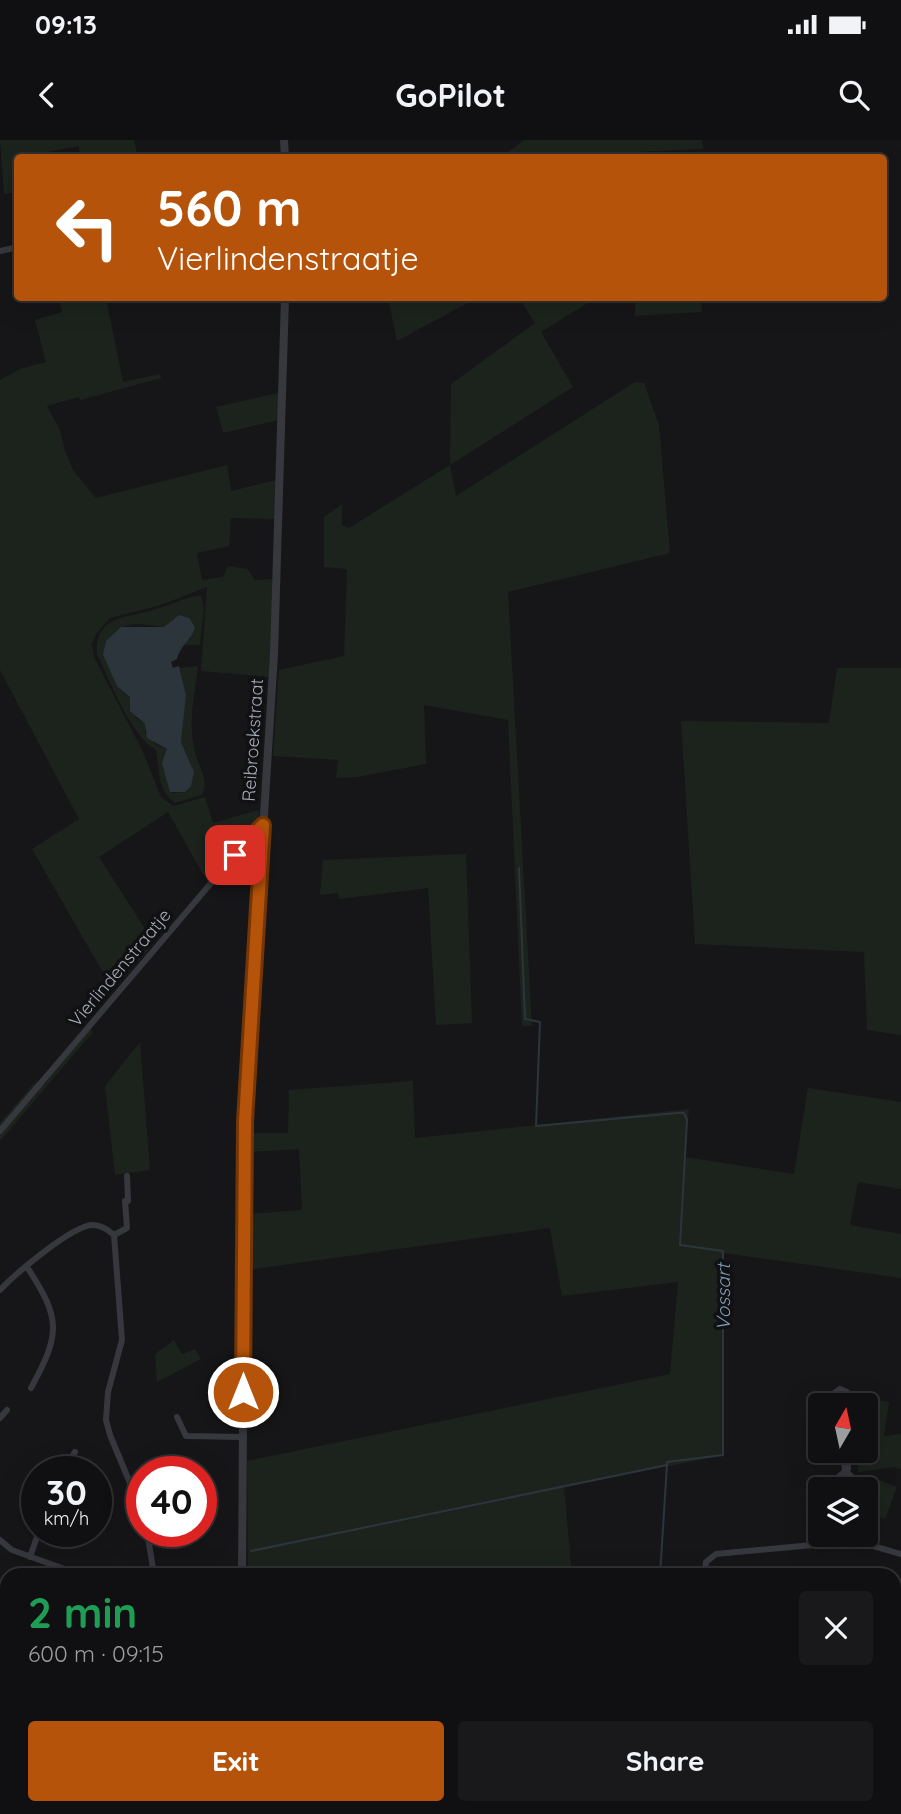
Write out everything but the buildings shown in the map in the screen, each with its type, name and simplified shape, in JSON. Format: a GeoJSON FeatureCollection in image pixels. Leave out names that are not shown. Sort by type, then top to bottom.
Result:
{"type":"FeatureCollection","features":[{"type":"Feature","properties":{"kind":"street","name":"Reibroekstraat"},"geometry":{"type":"LineString","coordinates":[[242,1568],[245,1121],[274,654],[285,301]]}},
{"type":"Feature","properties":{"kind":"street","name":"Vierlindenstraatje"},"geometry":{"type":"LineString","coordinates":[[0,1131],[251,835],[263,825]]}},
{"type":"Feature","properties":{"kind":"street"},"geometry":{"type":"LineString","coordinates":[[114,1235],[127,1228],[127,1176]]}},
{"type":"Feature","properties":{"kind":"street"},"geometry":{"type":"LineString","coordinates":[[0,1290],[83,1227],[100,1226],[114,1235]]}},
{"type":"Feature","properties":{"kind":"street"},"geometry":{"type":"LineString","coordinates":[[114,1235],[122,1340],[108,1392],[106,1420],[126,1474]]}},
{"type":"Feature","properties":{"kind":"street"},"geometry":{"type":"LineString","coordinates":[[27,1267],[46,1295],[53,1324],[49,1354],[31,1388]]}},
{"type":"Feature","properties":{"kind":"street"},"geometry":{"type":"LineString","coordinates":[[833,1393],[844,1389],[847,1393]]}},
{"type":"Feature","properties":{"kind":"street"},"geometry":{"type":"LineString","coordinates":[[0,1418],[7,1410]]}},
{"type":"Feature","properties":{"kind":"street"},"geometry":{"type":"LineString","coordinates":[[177,1417],[186,1436],[242,1437]]}},
{"type":"Feature","properties":{"kind":"street"},"geometry":{"type":"LineString","coordinates":[[72,1456],[75,1452]]}},
{"type":"Feature","properties":{"kind":"street"},"geometry":{"type":"LineString","coordinates":[[838,1477],[846,1472],[849,1463]]}},
{"type":"Feature","properties":{"kind":"street"},"geometry":{"type":"LineString","coordinates":[[846,1472],[852,1477]]}},
{"type":"Feature","properties":{"kind":"street"},"geometry":{"type":"LineString","coordinates":[[0,1540],[12,1550],[61,1568]]}},
{"type":"Feature","properties":{"kind":"street"},"geometry":{"type":"LineString","coordinates":[[705,1568],[706,1562],[716,1554],[808,1543]]}},
{"type":"Feature","properties":{"kind":"street"},"geometry":{"type":"LineString","coordinates":[[878,1545],[901,1554]]}},
{"type":"Feature","properties":{"kind":"street"},"geometry":{"type":"LineString","coordinates":[[30,1557],[33,1547]]}},
{"type":"Feature","properties":{"kind":"street"},"geometry":{"type":"LineString","coordinates":[[150,1547],[153,1568]]}},
{"type":"Feature","properties":{"kind":"shaded area"},"geometry":{"type":"Polygon","coordinates":[[[0,140],[134,140],[137,154],[80,154],[79,146],[35,154],[14,154],[14,192],[4,194],[0,140]]]}},
{"type":"Feature","properties":{"kind":"shaded area"},"geometry":{"type":"Polygon","coordinates":[[[524,140],[702,140],[703,149],[611,154],[506,154],[524,140]]]}},
{"type":"Feature","properties":{"kind":"shaded area"},"geometry":{"type":"Polygon","coordinates":[[[60,301],[107,301],[123,382],[160,374],[161,378],[47,406],[60,430],[73,470],[96,498],[227,465],[231,491],[276,480],[275,519],[231,518],[229,546],[197,553],[202,580],[223,577],[228,566],[247,569],[255,580],[274,579],[269,677],[201,671],[207,587],[161,605],[110,618],[96,634],[92,644],[94,657],[143,752],[161,797],[173,806],[205,797],[213,823],[259,810],[259,824],[208,883],[168,812],[99,857],[154,943],[113,990],[32,849],[79,819],[0,670],[0,380],[20,369],[46,362],[35,320],[62,312],[60,301]]]}},
{"type":"Feature","properties":{"kind":"shaded area"},"geometry":{"type":"Polygon","coordinates":[[[389,301],[471,301],[397,341],[389,301]]]}},
{"type":"Feature","properties":{"kind":"shaded area"},"geometry":{"type":"Polygon","coordinates":[[[521,301],[591,301],[541,332],[573,387],[450,465],[451,384],[535,323],[521,301]]]}},
{"type":"Feature","properties":{"kind":"shaded area"},"geometry":{"type":"Polygon","coordinates":[[[635,301],[701,301],[702,312],[635,316],[635,301]]]}},
{"type":"Feature","properties":{"kind":"shaded area"},"geometry":{"type":"Polygon","coordinates":[[[635,382],[644,383],[659,425],[670,553],[508,592],[532,1026],[522,1026],[508,720],[424,705],[426,764],[357,777],[336,778],[338,760],[273,756],[279,670],[344,656],[347,569],[324,567],[324,517],[342,504],[342,525],[349,528],[450,465],[456,496],[635,382]]]}},
{"type":"Feature","properties":{"kind":"shaded area"},"geometry":{"type":"Polygon","coordinates":[[[279,393],[279,420],[223,433],[216,407],[279,393]]]}},
{"type":"Feature","properties":{"kind":"shaded area"},"geometry":{"type":"Polygon","coordinates":[[[201,595],[204,608],[200,645],[182,645],[191,638],[174,618],[164,627],[132,624],[119,629],[103,655],[117,686],[130,697],[136,718],[146,725],[145,732],[156,745],[167,749],[164,769],[172,793],[185,792],[192,767],[181,742],[186,695],[180,668],[198,666],[192,728],[194,748],[204,777],[204,789],[202,795],[175,803],[162,785],[156,750],[129,720],[97,654],[97,642],[105,626],[120,618],[201,595]]]}},
{"type":"Feature","properties":{"kind":"shaded area"},"geometry":{"type":"Polygon","coordinates":[[[179,615],[189,618],[195,627],[177,659],[171,662],[173,668],[179,666],[186,695],[181,742],[194,772],[191,786],[185,792],[170,792],[162,763],[167,749],[147,738],[145,724],[130,711],[130,697],[117,686],[103,655],[106,641],[121,627],[164,627],[179,615]]]}},
{"type":"Feature","properties":{"kind":"shaded area"},"geometry":{"type":"Polygon","coordinates":[[[837,668],[901,668],[901,1035],[867,1030],[864,952],[695,944],[681,721],[829,723],[837,668]]]}},
{"type":"Feature","properties":{"kind":"shaded area"},"geometry":{"type":"Polygon","coordinates":[[[466,854],[472,1023],[436,1025],[428,888],[339,899],[338,893],[320,895],[323,860],[466,854]]]}},
{"type":"Feature","properties":{"kind":"shaded area"},"geometry":{"type":"Polygon","coordinates":[[[89,1029],[93,1032],[0,1141],[0,1123],[36,1081],[43,1086],[89,1029]]]}},
{"type":"Feature","properties":{"kind":"shaded area"},"geometry":{"type":"Polygon","coordinates":[[[140,1042],[150,1170],[115,1175],[105,1086],[140,1042]]]}},
{"type":"Feature","properties":{"kind":"shaded area"},"geometry":{"type":"Polygon","coordinates":[[[413,1081],[415,1138],[689,1109],[685,1157],[794,1174],[808,1088],[901,1102],[901,1189],[858,1182],[850,1225],[901,1234],[901,1278],[724,1253],[724,1455],[564,1487],[571,1568],[248,1568],[247,1461],[670,1374],[678,1282],[562,1296],[550,1228],[247,1270],[248,1214],[302,1210],[299,1149],[249,1152],[250,1133],[288,1133],[289,1090],[413,1081]]]}},
{"type":"Feature","properties":{"kind":"shaded area"},"geometry":{"type":"Polygon","coordinates":[[[174,1340],[182,1354],[195,1349],[201,1359],[157,1382],[155,1354],[174,1340]]]}},
{"type":"Feature","properties":{"kind":"shaded area"},"geometry":{"type":"Polygon","coordinates":[[[878,1400],[889,1402],[884,1436],[901,1434],[901,1469],[894,1467],[858,1472],[858,1463],[878,1463],[878,1400]]]}},
{"type":"Feature","properties":{"kind":"shaded area"},"geometry":{"type":"Polygon","coordinates":[[[878,1480],[897,1487],[885,1519],[878,1517],[878,1480]]]}},
{"type":"Feature","properties":{"kind":"waterway","name":"Vossart"},"geometry":{"type":"LineString","coordinates":[[251,1551],[667,1465],[667,1462],[723,1455],[723,1251],[680,1245],[687,1120],[684,1113],[677,1113],[536,1126],[540,1022],[525,1019],[519,868]]}},
{"type":"Feature","properties":{"kind":"waterway"},"geometry":{"type":"LineString","coordinates":[[660,1568],[667,1465]]}},
{"type":"Feature","properties":{"kind":"route"},"geometry":{"type":"LineString","coordinates":[[235,855],[263,825],[245,1121],[243,1392]]}}]}
